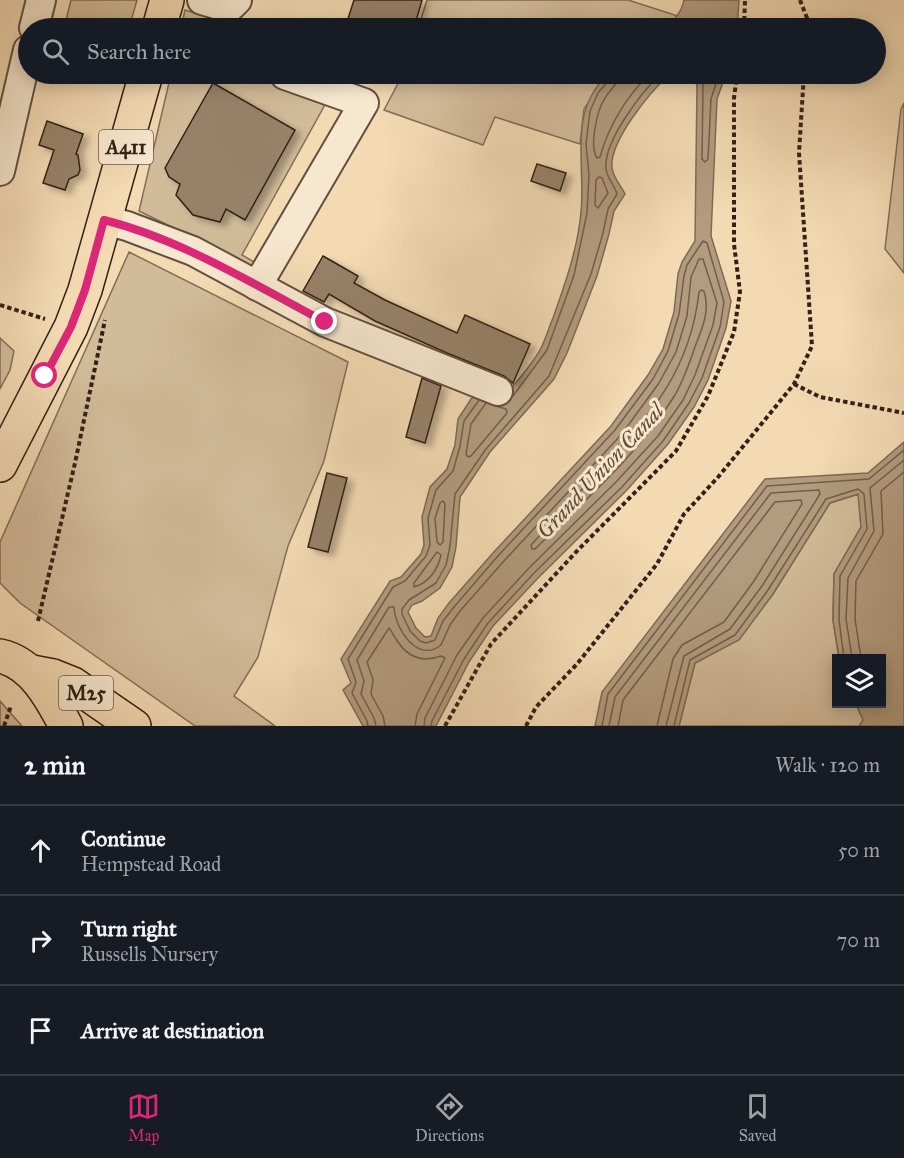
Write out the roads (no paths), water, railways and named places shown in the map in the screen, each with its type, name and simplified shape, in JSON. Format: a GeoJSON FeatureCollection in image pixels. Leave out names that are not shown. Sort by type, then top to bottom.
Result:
{"type":"FeatureCollection","features":[{"type":"Feature","properties":{"kind":"main road"},"geometry":{"type":"LineString","coordinates":[[162,18],[167,0]]}},
{"type":"Feature","properties":{"kind":"main road","name":"A411"},"geometry":{"type":"LineString","coordinates":[[0,465],[71,327],[85,290],[143,84]]}},
{"type":"Feature","properties":{"kind":"main road"},"geometry":{"type":"LineString","coordinates":[[10,658],[66,726]]}},
{"type":"Feature","properties":{"kind":"main road","name":"M25"},"geometry":{"type":"LineString","coordinates":[[10,658],[73,684],[134,726]]}},
{"type":"Feature","properties":{"kind":"street"},"geometry":{"type":"LineString","coordinates":[[36,18],[41,0]]}},
{"type":"Feature","properties":{"kind":"street"},"geometry":{"type":"LineString","coordinates":[[0,171],[20,84]]}},
{"type":"Feature","properties":{"kind":"street"},"geometry":{"type":"LineString","coordinates":[[256,286],[364,103],[310,84]]}},
{"type":"Feature","properties":{"kind":"street"},"geometry":{"type":"LineString","coordinates":[[104,220],[127,226],[193,251],[325,322],[498,391]]}},
{"type":"Feature","properties":{"kind":"water"},"geometry":{"type":"Polygon","coordinates":[[[684,0],[739,0],[738,18],[676,18],[684,0]]]}},
{"type":"Feature","properties":{"kind":"water","name":"Grand Union Canal"},"geometry":{"type":"Polygon","coordinates":[[[599,84],[660,84],[633,117],[617,144],[612,168],[625,194],[614,211],[597,276],[567,353],[554,379],[490,452],[460,497],[452,567],[440,588],[412,605],[408,612],[416,628],[425,637],[431,636],[438,618],[449,603],[611,426],[648,375],[663,349],[674,312],[678,274],[682,262],[695,241],[696,84],[722,84],[717,99],[711,236],[731,301],[726,328],[708,380],[694,407],[668,444],[626,491],[493,626],[469,662],[436,726],[363,726],[343,690],[351,683],[341,659],[390,581],[401,577],[421,554],[424,545],[422,517],[430,487],[447,469],[455,445],[458,419],[471,399],[486,386],[505,395],[529,366],[543,344],[566,279],[577,239],[582,193],[583,122],[587,105],[599,84]]]}},
{"type":"Feature","properties":{"kind":"water"},"geometry":{"type":"Polygon","coordinates":[[[904,442],[904,726],[859,726],[863,720],[858,708],[886,708],[886,654],[838,654],[833,620],[834,574],[861,527],[858,494],[830,503],[773,594],[739,640],[695,663],[679,726],[595,726],[602,692],[765,479],[868,473],[904,442]]]}}]}
